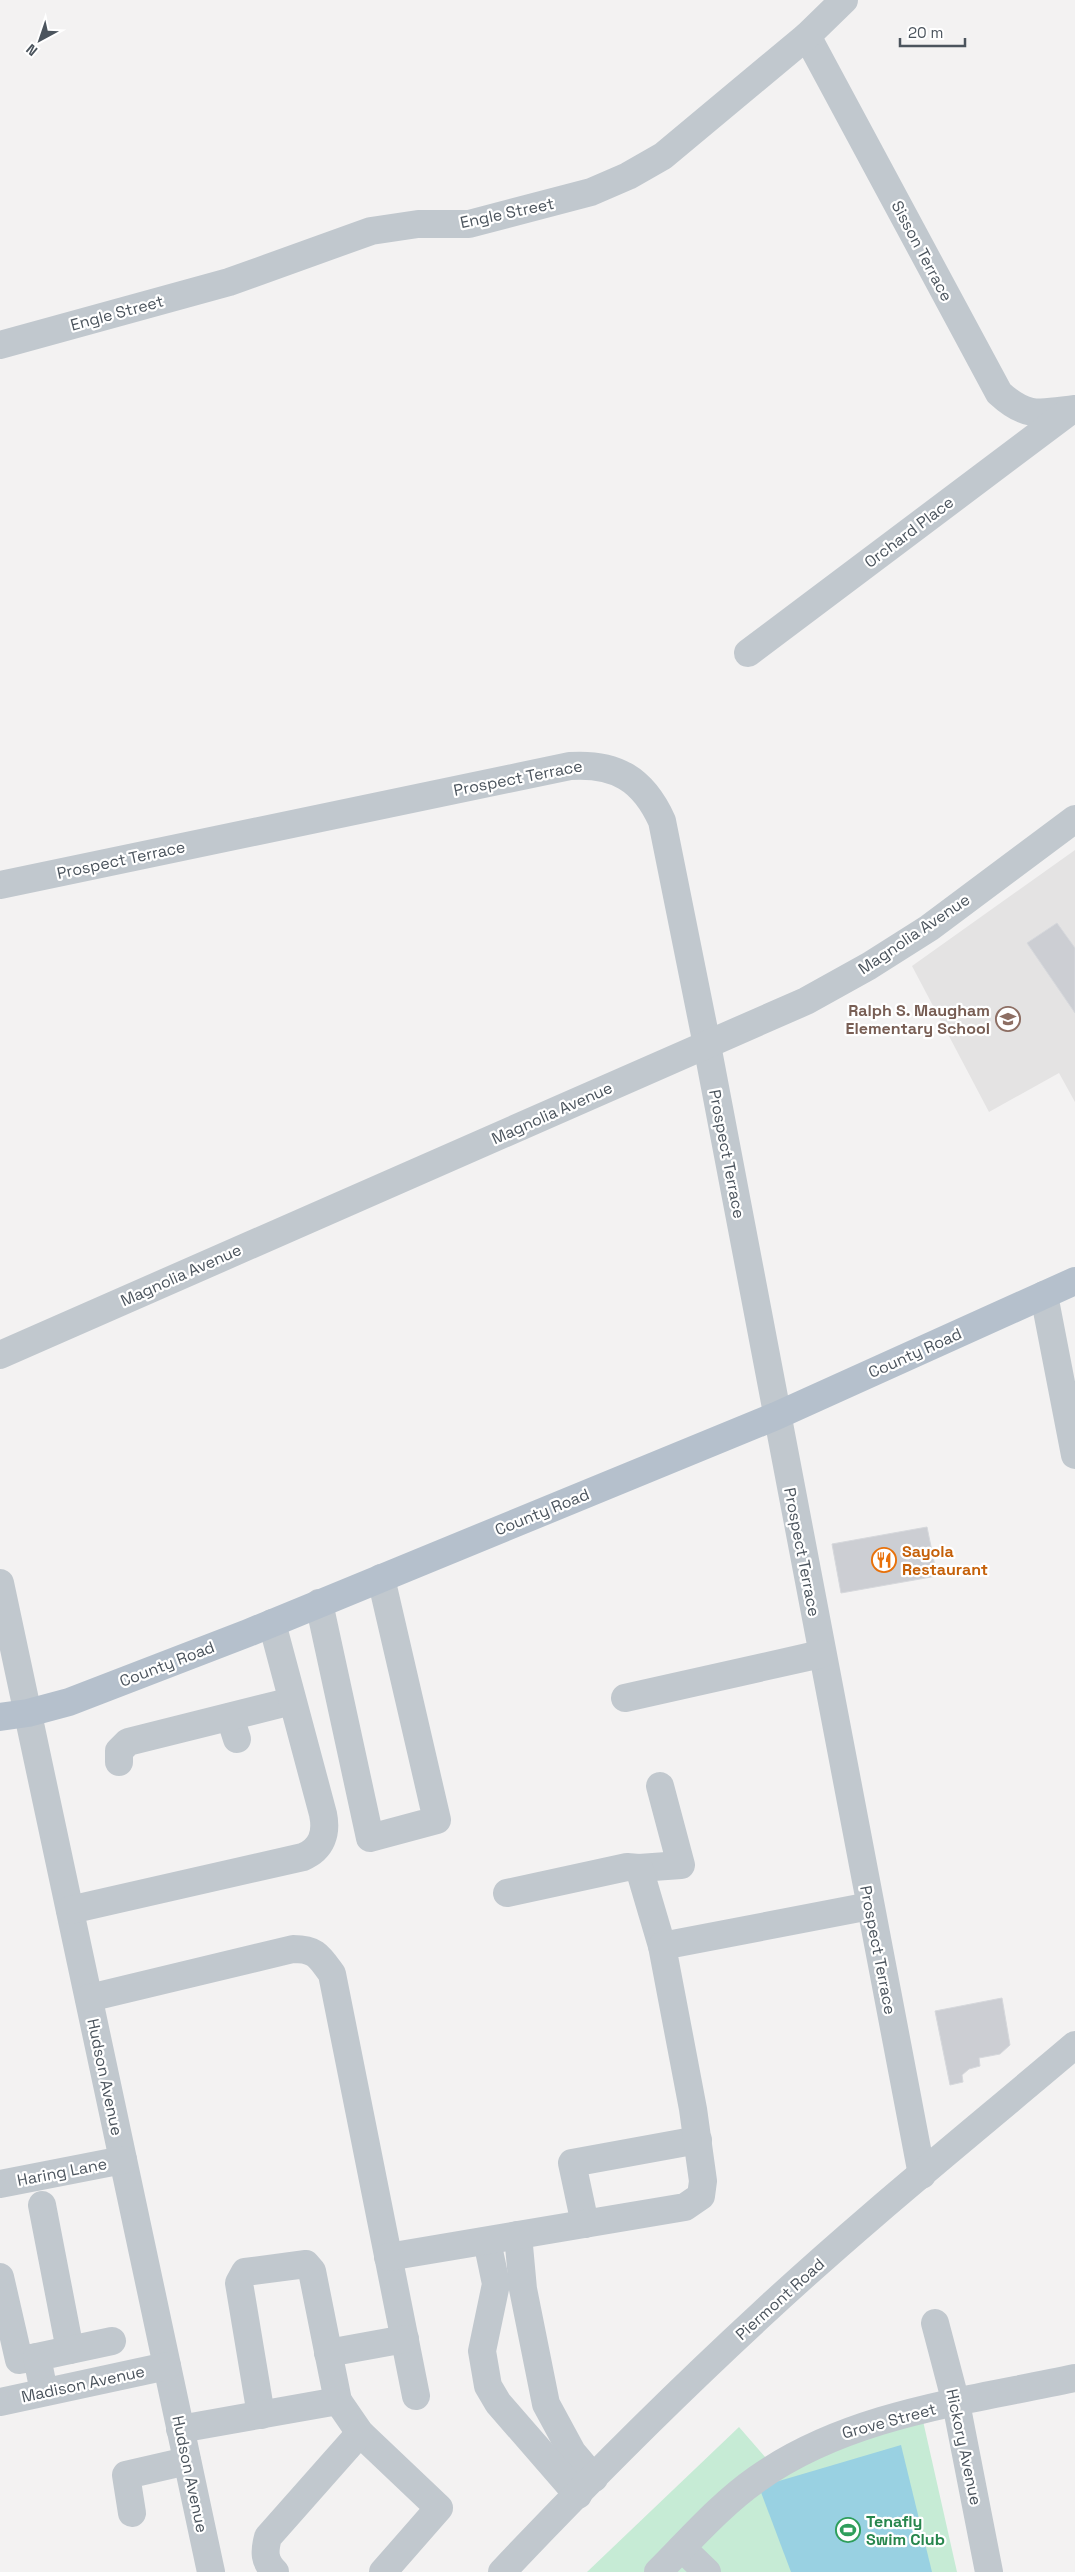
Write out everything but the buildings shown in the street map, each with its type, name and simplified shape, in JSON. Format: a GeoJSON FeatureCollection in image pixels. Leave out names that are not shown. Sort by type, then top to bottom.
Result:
{"type":"FeatureCollection","features":[{"type":"Feature","properties":{"kind":"main road","name":"County Road"},"geometry":{"type":"LineString","coordinates":[[0,1717],[28,1713],[69,1702],[381,1578],[776,1416],[1075,1281]]}},
{"type":"Feature","properties":{"kind":"street","name":"Engle Street"},"geometry":{"type":"LineString","coordinates":[[0,345],[229,282],[371,231],[418,224],[468,224],[591,192],[628,176],[663,156],[807,36],[844,0]]}},
{"type":"Feature","properties":{"kind":"street","name":"Sisson Terrace"},"geometry":{"type":"LineString","coordinates":[[807,36],[999,393],[1012,405],[1026,412],[1044,414],[1073,410]]}},
{"type":"Feature","properties":{"kind":"street","name":"Orchard Place"},"geometry":{"type":"LineString","coordinates":[[748,653],[1073,410]]}},
{"type":"Feature","properties":{"kind":"street","name":"Prospect Terrace"},"geometry":{"type":"LineString","coordinates":[[0,885],[570,766],[590,764],[608,768],[626,776],[641,787],[653,802],[662,821],[707,1045],[821,1654],[922,2175]]}},
{"type":"Feature","properties":{"kind":"street","name":"Magnolia Avenue"},"geometry":{"type":"LineString","coordinates":[[0,1354],[806,1001],[869,966],[929,928],[1075,819]]}},
{"type":"Feature","properties":{"kind":"street"},"geometry":{"type":"LineString","coordinates":[[1044,1295],[1075,1455]]}},
{"type":"Feature","properties":{"kind":"street"},"geometry":{"type":"LineString","coordinates":[[319,1603],[370,1838],[436,1820],[381,1578]]}},
{"type":"Feature","properties":{"kind":"street","name":"Hudson Avenue"},"geometry":{"type":"LineString","coordinates":[[0,1583],[211,2572]]}},
{"type":"Feature","properties":{"kind":"street"},"geometry":{"type":"LineString","coordinates":[[70,1910],[312,1853],[319,1846],[326,1826],[272,1622]]}},
{"type":"Feature","properties":{"kind":"street"},"geometry":{"type":"LineString","coordinates":[[625,1698],[821,1654]]}},
{"type":"Feature","properties":{"kind":"street"},"geometry":{"type":"LineString","coordinates":[[119,1762],[119,1751],[128,1742],[234,1728],[292,1701]]}},
{"type":"Feature","properties":{"kind":"street"},"geometry":{"type":"LineString","coordinates":[[506,1894],[627,1867],[681,1865],[660,1786]]}},
{"type":"Feature","properties":{"kind":"street"},"geometry":{"type":"LineString","coordinates":[[388,2258],[684,2207],[701,2196],[704,2181],[698,2140],[662,1946],[639,1868]]}},
{"type":"Feature","properties":{"kind":"street"},"geometry":{"type":"LineString","coordinates":[[662,1946],[870,1906]]}},
{"type":"Feature","properties":{"kind":"street"},"geometry":{"type":"LineString","coordinates":[[89,1998],[294,1949],[308,1949],[318,1955],[332,1974],[416,2396]]}},
{"type":"Feature","properties":{"kind":"street","name":"Piermont Road"},"geometry":{"type":"LineString","coordinates":[[502,2572],[763,2313],[1075,2045]]}},
{"type":"Feature","properties":{"kind":"street"},"geometry":{"type":"LineString","coordinates":[[585,2224],[572,2163],[698,2140]]}},
{"type":"Feature","properties":{"kind":"street","name":"Haring Lane"},"geometry":{"type":"LineString","coordinates":[[0,2184],[123,2160]]}},
{"type":"Feature","properties":{"kind":"street"},"geometry":{"type":"LineString","coordinates":[[42,2205],[70,2350]]}},
{"type":"Feature","properties":{"kind":"street"},"geometry":{"type":"LineString","coordinates":[[518,2235],[524,2289],[546,2404],[572,2452],[586,2487]]}},
{"type":"Feature","properties":{"kind":"street"},"geometry":{"type":"LineString","coordinates":[[487,2241],[496,2284],[488,2314],[482,2351],[488,2386],[498,2403],[586,2487]]}},
{"type":"Feature","properties":{"kind":"street"},"geometry":{"type":"LineString","coordinates":[[261,2415],[239,2283],[245,2272],[306,2264],[312,2271],[338,2401],[360,2433],[439,2508],[383,2572]]}},
{"type":"Feature","properties":{"kind":"street"},"geometry":{"type":"LineString","coordinates":[[0,2276],[18,2360],[112,2341]]}},
{"type":"Feature","properties":{"kind":"street"},"geometry":{"type":"LineString","coordinates":[[488,2314],[515,2316],[530,2324]]}},
{"type":"Feature","properties":{"kind":"street","name":"Hickory Avenue"},"geometry":{"type":"LineString","coordinates":[[935,2323],[956,2403],[989,2572]]}},
{"type":"Feature","properties":{"kind":"street"},"geometry":{"type":"LineString","coordinates":[[328,2353],[405,2339]]}},
{"type":"Feature","properties":{"kind":"street"},"geometry":{"type":"LineString","coordinates":[[37,2357],[44,2392]]}},
{"type":"Feature","properties":{"kind":"street","name":"Madison Avenue"},"geometry":{"type":"LineString","coordinates":[[0,2402],[167,2366]]}},
{"type":"Feature","properties":{"kind":"street","name":"Grove Street"},"geometry":{"type":"LineString","coordinates":[[658,2572],[721,2508],[756,2479],[789,2458],[830,2437],[873,2422],[1075,2378]]}},
{"type":"Feature","properties":{"kind":"street"},"geometry":{"type":"LineString","coordinates":[[180,2429],[338,2401]]}},
{"type":"Feature","properties":{"kind":"street"},"geometry":{"type":"LineString","coordinates":[[275,2572],[268,2565],[264,2552],[268,2537],[360,2433]]}},
{"type":"Feature","properties":{"kind":"street"},"geometry":{"type":"LineString","coordinates":[[132,2513],[126,2475],[187,2461]]}},
{"type":"Feature","properties":{"kind":"street"},"geometry":{"type":"LineString","coordinates":[[682,2548],[707,2572]]}},
{"type":"Feature","properties":{"kind":"shaded area","name":"Ralph S. Maugham Elementary School"},"geometry":{"type":"Polygon","coordinates":[[[1075,850],[1075,1102],[1059,1073],[989,1112],[912,966],[1075,850]]]}},
{"type":"Feature","properties":{"kind":"green space"},"geometry":{"type":"Polygon","coordinates":[[[921,2412],[957,2572],[587,2572],[739,2427],[766,2458],[921,2412]]]}},
{"type":"Feature","properties":{"kind":"water","name":"Tenafly Swim Club"},"geometry":{"type":"Polygon","coordinates":[[[901,2445],[932,2572],[791,2572],[759,2487],[901,2445]]]}},
{"type":"Feature","properties":{"kind":"place","name":"Ralph S. Maugham Elementary School"},"geometry":{"type":"Point","coordinates":[1008,1019]}},
{"type":"Feature","properties":{"kind":"place","name":"Sayola Restaurant"},"geometry":{"type":"Point","coordinates":[884,1560]}},
{"type":"Feature","properties":{"kind":"place","name":"Tenafly Swim Club"},"geometry":{"type":"Point","coordinates":[848,2530]}}]}
